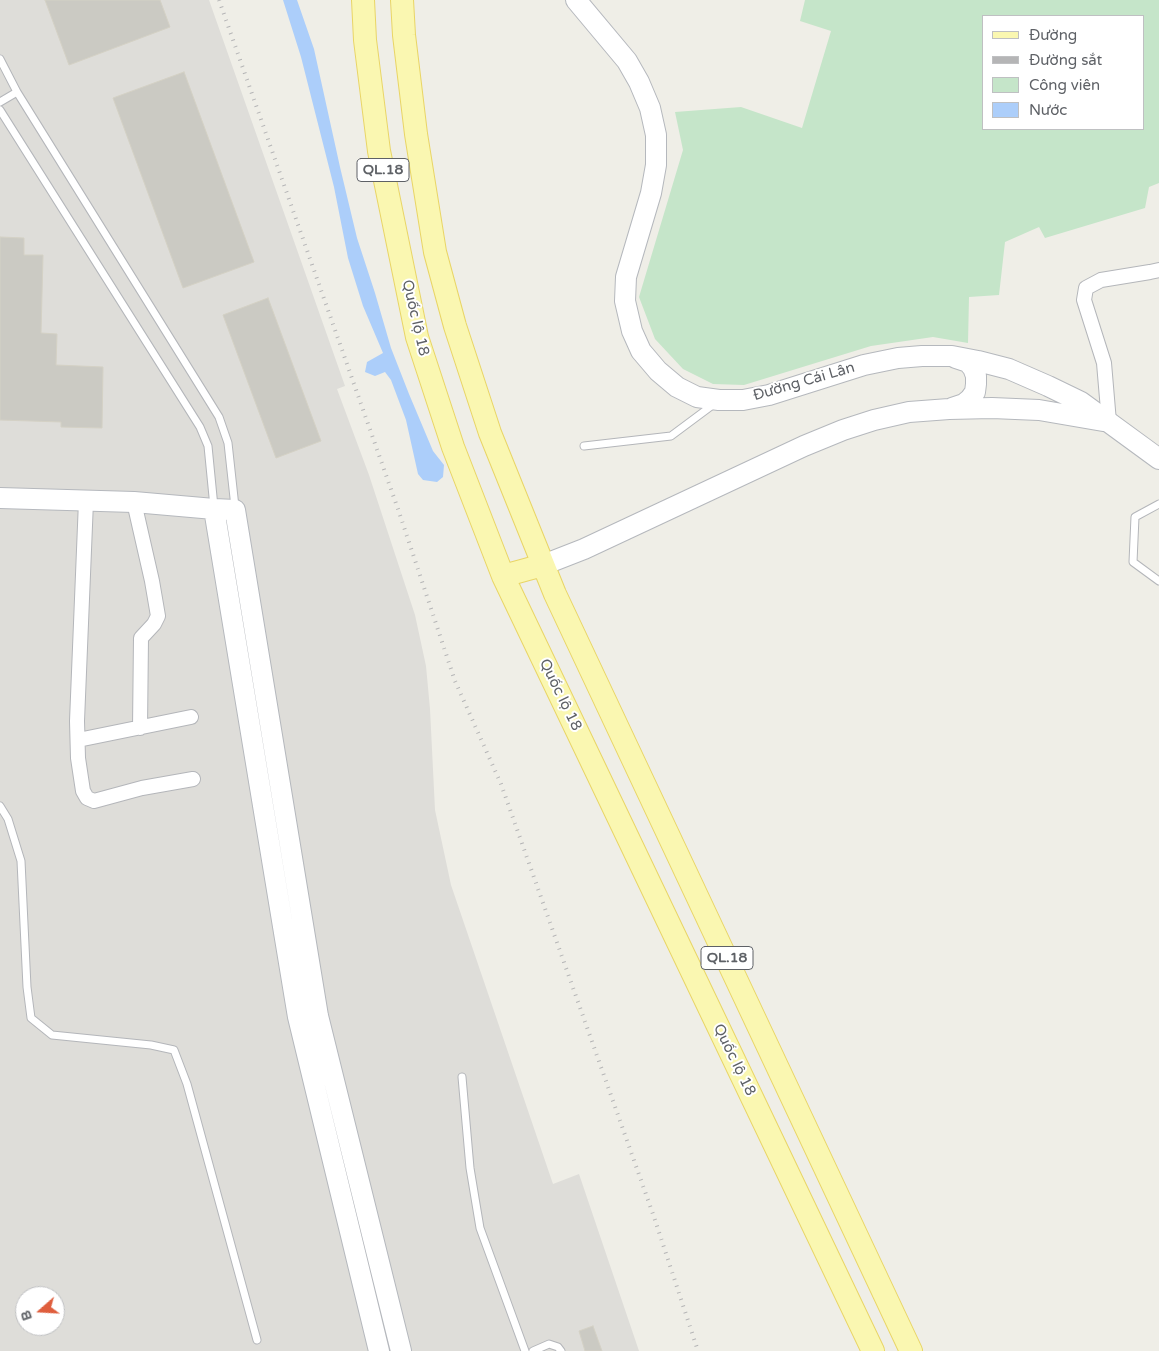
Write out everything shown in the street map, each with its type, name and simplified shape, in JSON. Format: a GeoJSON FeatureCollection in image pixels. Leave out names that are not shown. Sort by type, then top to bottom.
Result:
{"type":"FeatureCollection","features":[{"type":"Feature","properties":{"kind":"main road","name":"Quốc lộ 18"},"geometry":{"type":"LineString","coordinates":[[363,0],[365,40],[379,151],[417,337],[453,447],[503,576],[873,1351]]}},
{"type":"Feature","properties":{"kind":"main road","name":"QL.18"},"geometry":{"type":"LineString","coordinates":[[402,0],[404,36],[416,134],[435,252],[455,326],[490,433],[542,565],[912,1351]]}},
{"type":"Feature","properties":{"kind":"main road","name":"Đường Cái Lân"},"geometry":{"type":"LineString","coordinates":[[576,0],[627,61],[639,82],[650,108],[656,135],[656,165],[651,193],[626,277],[625,301],[632,331],[641,351],[664,376],[697,397],[719,400],[743,400],[769,395],[864,365],[898,358],[952,356],[1009,369],[1048,386],[1080,402],[1159,459]]}},
{"type":"Feature","properties":{"kind":"main road"},"geometry":{"type":"LineString","coordinates":[[949,409],[964,404],[975,392],[976,384],[976,376],[968,362],[952,356]]}},
{"type":"Feature","properties":{"kind":"main road"},"geometry":{"type":"LineString","coordinates":[[503,576],[542,565],[584,549],[804,446],[874,420],[909,412],[992,408],[1039,410],[1110,422]]}},
{"type":"Feature","properties":{"kind":"main road"},"geometry":{"type":"LineString","coordinates":[[0,498],[134,502],[235,510],[318,1016],[402,1351]]}},
{"type":"Feature","properties":{"kind":"main road"},"geometry":{"type":"LineString","coordinates":[[214,509],[298,1017],[379,1351]]}},
{"type":"Feature","properties":{"kind":"street"},"geometry":{"type":"LineString","coordinates":[[1110,422],[1104,363],[1084,300],[1086,288],[1101,280],[1159,270]]}},
{"type":"Feature","properties":{"kind":"street"},"geometry":{"type":"LineString","coordinates":[[86,501],[77,721],[78,758],[83,791],[88,798],[94,801],[142,788],[193,779]]}},
{"type":"Feature","properties":{"kind":"street"},"geometry":{"type":"LineString","coordinates":[[134,502],[158,616],[154,624],[141,638],[140,728]]}},
{"type":"Feature","properties":{"kind":"street"},"geometry":{"type":"LineString","coordinates":[[78,740],[191,717]]}},
{"type":"Feature","properties":{"kind":"lane"},"geometry":{"type":"LineString","coordinates":[[0,59],[17,92],[219,416],[228,444],[235,510]]}},
{"type":"Feature","properties":{"kind":"lane"},"geometry":{"type":"LineString","coordinates":[[0,102],[17,92]]}},
{"type":"Feature","properties":{"kind":"lane"},"geometry":{"type":"LineString","coordinates":[[0,110],[200,427],[208,446],[214,509]]}},
{"type":"Feature","properties":{"kind":"lane"},"geometry":{"type":"LineString","coordinates":[[584,446],[672,436],[719,400]]}},
{"type":"Feature","properties":{"kind":"lane"},"geometry":{"type":"LineString","coordinates":[[1159,504],[1135,517],[1133,562],[1159,580]]}},
{"type":"Feature","properties":{"kind":"lane"},"geometry":{"type":"LineString","coordinates":[[0,806],[8,819],[20,861],[26,987],[31,1018],[52,1035],[151,1044],[174,1050],[187,1084],[257,1340]]}},
{"type":"Feature","properties":{"kind":"lane"},"geometry":{"type":"LineString","coordinates":[[462,1076],[470,1168],[480,1228],[525,1351]]}},
{"type":"Feature","properties":{"kind":"lane"},"geometry":{"type":"LineString","coordinates":[[533,1351],[549,1344],[558,1347],[562,1351]]}},
{"type":"Feature","properties":{"kind":"shaded area"},"geometry":{"type":"Polygon","coordinates":[[[0,0],[209,0],[345,386],[337,389],[369,475],[415,615],[426,666],[435,810],[451,885],[553,1184],[579,1174],[639,1351],[0,1351],[0,0]]]}},
{"type":"Feature","properties":{"kind":"green space"},"geometry":{"type":"Polygon","coordinates":[[[805,0],[1159,0],[1159,183],[1149,187],[1145,208],[1045,238],[1039,227],[1005,242],[999,295],[969,297],[968,343],[933,337],[871,346],[744,385],[713,384],[683,369],[655,339],[639,297],[683,150],[675,112],[741,107],[802,128],[831,31],[800,21],[805,0]]]}},
{"type":"Feature","properties":{"kind":"water"},"geometry":{"type":"Polygon","coordinates":[[[283,0],[297,0],[314,49],[357,238],[391,348],[433,451],[444,465],[443,477],[437,482],[423,480],[418,474],[406,420],[391,380],[385,372],[375,376],[365,372],[367,362],[383,353],[363,306],[348,258],[334,187],[301,57],[283,0]]]}},
{"type":"Feature","properties":{"kind":"building"},"geometry":{"type":"Polygon","coordinates":[[[45,0],[160,0],[170,27],[69,65],[45,0]]]}},
{"type":"Feature","properties":{"kind":"building"},"geometry":{"type":"Polygon","coordinates":[[[184,72],[254,262],[183,288],[113,98],[184,72]]]}},
{"type":"Feature","properties":{"kind":"building"},"geometry":{"type":"Polygon","coordinates":[[[0,237],[24,238],[24,255],[43,255],[41,333],[57,334],[56,365],[103,367],[102,428],[61,427],[61,422],[0,420],[0,237]]]}},
{"type":"Feature","properties":{"kind":"building"},"geometry":{"type":"Polygon","coordinates":[[[268,298],[321,441],[276,458],[223,315],[268,298]]]}},
{"type":"Feature","properties":{"kind":"building"},"geometry":{"type":"Polygon","coordinates":[[[593,1326],[602,1351],[585,1351],[579,1331],[593,1326]]]}},
{"type":"Feature","properties":{"kind":"railway"},"geometry":{"type":"LineString","coordinates":[[219,0],[399,512],[455,681],[501,784],[654,1217],[698,1351]]}}]}
